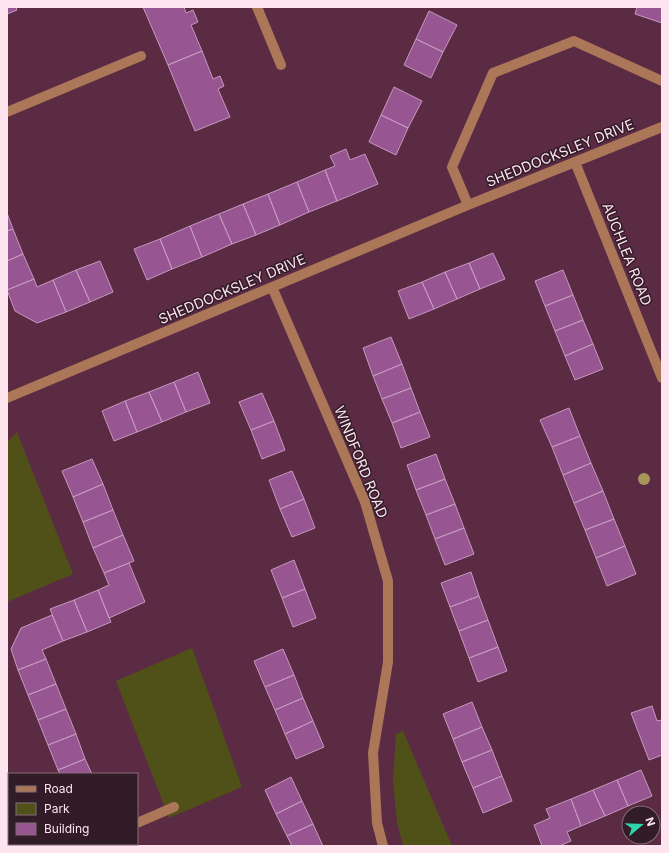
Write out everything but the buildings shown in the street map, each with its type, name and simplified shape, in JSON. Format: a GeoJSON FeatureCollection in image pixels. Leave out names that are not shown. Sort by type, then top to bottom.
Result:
{"type":"FeatureCollection","features":[{"type":"Feature","properties":{"kind":"street"},"geometry":{"type":"LineString","coordinates":[[257,7],[281,65]]}},
{"type":"Feature","properties":{"kind":"street"},"geometry":{"type":"LineString","coordinates":[[468,206],[452,167],[493,73],[574,41],[662,81]]}},
{"type":"Feature","properties":{"kind":"street"},"geometry":{"type":"LineString","coordinates":[[7,112],[141,56]]}},
{"type":"Feature","properties":{"kind":"street","name":"SHEDDOCKSLEY DRIVE"},"geometry":{"type":"LineString","coordinates":[[7,398],[574,162],[662,127]]}},
{"type":"Feature","properties":{"kind":"street","name":"AUCHLEA ROAD"},"geometry":{"type":"LineString","coordinates":[[574,162],[662,378]]}},
{"type":"Feature","properties":{"kind":"street","name":"WINDFORD ROAD"},"geometry":{"type":"LineString","coordinates":[[272,287],[365,502],[388,581],[388,662],[372,753],[377,823],[383,846]]}},
{"type":"Feature","properties":{"kind":"street"},"geometry":{"type":"LineString","coordinates":[[138,823],[174,807]]}},
{"type":"Feature","properties":{"kind":"green space"},"geometry":{"type":"Polygon","coordinates":[[[17,432],[73,574],[7,602],[7,442],[17,432]]]}},
{"type":"Feature","properties":{"kind":"green space"},"geometry":{"type":"Polygon","coordinates":[[[192,648],[242,787],[169,818],[116,681],[192,648]]]}},
{"type":"Feature","properties":{"kind":"green space"},"geometry":{"type":"Polygon","coordinates":[[[403,731],[452,846],[403,846],[397,822],[393,781],[396,734],[403,731]]]}}]}
